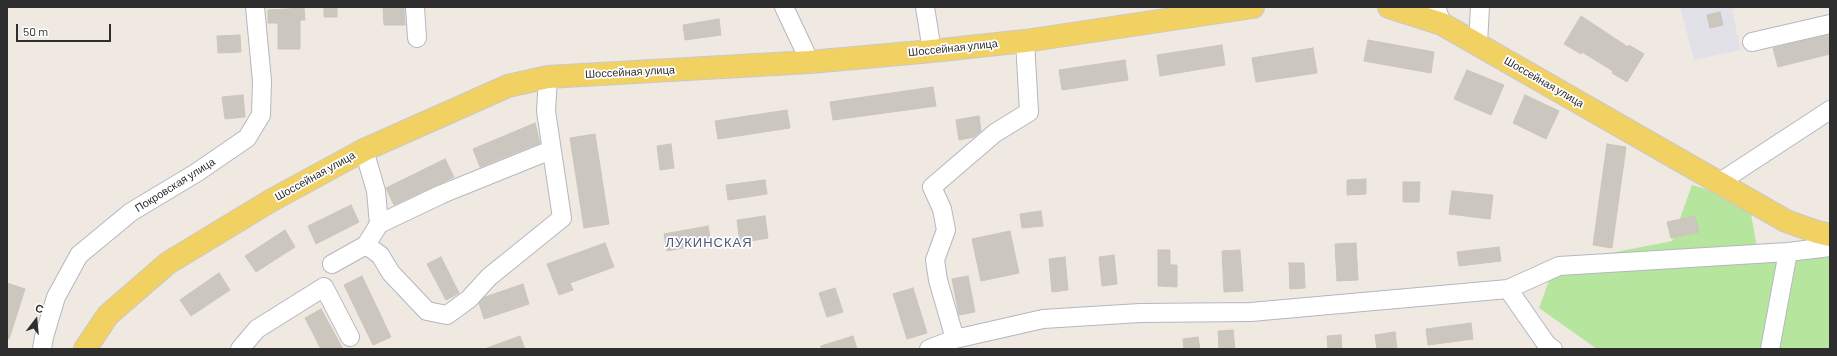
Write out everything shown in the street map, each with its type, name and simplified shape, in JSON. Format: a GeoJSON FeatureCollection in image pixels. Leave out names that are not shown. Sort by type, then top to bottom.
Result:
{"type":"FeatureCollection","features":[{"type":"Feature","properties":{"kind":"main road","name":"Шоссейная улица"},"geometry":{"type":"LineString","coordinates":[[85,349],[108,315],[168,263],[272,200],[364,150],[508,86],[548,77],[810,62],[932,51],[1025,41],[1253,7]]}},
{"type":"Feature","properties":{"kind":"main road","name":"Шоссейная улица"},"geometry":{"type":"LineString","coordinates":[[1389,7],[1439,15],[1478,43],[1693,168],[1786,220],[1817,232],[1830,235]]}},
{"type":"Feature","properties":{"kind":"street","name":"Покровская улица"},"geometry":{"type":"LineString","coordinates":[[42,349],[56,297],[79,255],[131,212],[196,173],[247,138],[261,115],[262,81],[256,7]]}},
{"type":"Feature","properties":{"kind":"street"},"geometry":{"type":"LineString","coordinates":[[415,7],[417,38]]}},
{"type":"Feature","properties":{"kind":"street"},"geometry":{"type":"LineString","coordinates":[[784,7],[810,62]]}},
{"type":"Feature","properties":{"kind":"street"},"geometry":{"type":"LineString","coordinates":[[925,7],[932,51]]}},
{"type":"Feature","properties":{"kind":"street"},"geometry":{"type":"LineString","coordinates":[[1478,43],[1480,7]]}},
{"type":"Feature","properties":{"kind":"street"},"geometry":{"type":"LineString","coordinates":[[1752,42],[1830,24]]}},
{"type":"Feature","properties":{"kind":"street"},"geometry":{"type":"LineString","coordinates":[[955,339],[938,280],[935,260],[946,230],[942,209],[932,187],[962,163],[995,133],[1029,112],[1025,41]]}},
{"type":"Feature","properties":{"kind":"street"},"geometry":{"type":"LineString","coordinates":[[366,245],[380,255],[391,273],[427,311],[447,315],[469,299],[489,277],[562,218],[546,111],[548,77]]}},
{"type":"Feature","properties":{"kind":"street"},"geometry":{"type":"LineString","coordinates":[[1720,182],[1830,110]]}},
{"type":"Feature","properties":{"kind":"street"},"geometry":{"type":"LineString","coordinates":[[364,150],[376,191],[379,224]]}},
{"type":"Feature","properties":{"kind":"street"},"geometry":{"type":"LineString","coordinates":[[332,264],[366,245],[379,224],[442,194],[551,150]]}},
{"type":"Feature","properties":{"kind":"street"},"geometry":{"type":"LineString","coordinates":[[929,349],[955,339],[1043,319],[1140,314],[1251,312],[1508,289],[1558,266],[1788,252],[1830,247]]}},
{"type":"Feature","properties":{"kind":"street"},"geometry":{"type":"LineString","coordinates":[[1770,349],[1788,252]]}},
{"type":"Feature","properties":{"kind":"street"},"geometry":{"type":"LineString","coordinates":[[240,349],[257,329],[324,287],[350,337]]}},
{"type":"Feature","properties":{"kind":"street"},"geometry":{"type":"LineString","coordinates":[[1508,289],[1547,345],[1553,349]]}},
{"type":"Feature","properties":{"kind":"shaded area"},"geometry":{"type":"Polygon","coordinates":[[[1680,7],[1739,7],[1732,10],[1741,50],[1694,60],[1680,7]]]}},
{"type":"Feature","properties":{"kind":"green space"},"geometry":{"type":"Polygon","coordinates":[[[1692,185],[1749,202],[1759,260],[1830,254],[1830,349],[1597,349],[1539,308],[1555,264],[1672,241],[1692,185]]]}},
{"type":"Feature","properties":{"kind":"building"},"geometry":{"type":"Polygon","coordinates":[[[324,7],[337,7],[337,17],[324,17],[324,7]]]}},
{"type":"Feature","properties":{"kind":"building"},"geometry":{"type":"Polygon","coordinates":[[[383,7],[404,7],[405,25],[384,25],[383,7]]]}},
{"type":"Feature","properties":{"kind":"building"},"geometry":{"type":"Polygon","coordinates":[[[304,8],[305,20],[300,20],[300,49],[278,49],[278,23],[268,23],[268,10],[304,8]]]}},
{"type":"Feature","properties":{"kind":"building"},"geometry":{"type":"Polygon","coordinates":[[[1720,12],[1723,25],[1710,28],[1707,15],[1720,12]]]}},
{"type":"Feature","properties":{"kind":"building"},"geometry":{"type":"Polygon","coordinates":[[[1581,16],[1628,47],[1629,45],[1644,54],[1627,82],[1612,73],[1613,71],[1582,52],[1581,54],[1564,44],[1581,16]]]}},
{"type":"Feature","properties":{"kind":"building"},"geometry":{"type":"Polygon","coordinates":[[[719,19],[721,35],[685,40],[683,25],[719,19]]]}},
{"type":"Feature","properties":{"kind":"building"},"geometry":{"type":"Polygon","coordinates":[[[240,35],[241,52],[218,53],[217,36],[240,35]]]}},
{"type":"Feature","properties":{"kind":"building"},"geometry":{"type":"Polygon","coordinates":[[[1828,35],[1830,54],[1778,67],[1773,48],[1828,35]]]}},
{"type":"Feature","properties":{"kind":"building"},"geometry":{"type":"Polygon","coordinates":[[[1368,40],[1434,52],[1431,73],[1364,61],[1368,40]]]}},
{"type":"Feature","properties":{"kind":"building"},"geometry":{"type":"Polygon","coordinates":[[[1222,45],[1225,65],[1160,76],[1157,55],[1222,45]]]}},
{"type":"Feature","properties":{"kind":"building"},"geometry":{"type":"Polygon","coordinates":[[[1313,48],[1317,73],[1256,82],[1252,58],[1313,48]]]}},
{"type":"Feature","properties":{"kind":"building"},"geometry":{"type":"Polygon","coordinates":[[[1125,60],[1128,80],[1062,90],[1059,70],[1125,60]]]}},
{"type":"Feature","properties":{"kind":"building"},"geometry":{"type":"Polygon","coordinates":[[[1467,70],[1504,85],[1491,115],[1454,99],[1467,70]]]}},
{"type":"Feature","properties":{"kind":"building"},"geometry":{"type":"Polygon","coordinates":[[[933,87],[936,106],[833,120],[830,102],[933,87]]]}},
{"type":"Feature","properties":{"kind":"building"},"geometry":{"type":"Polygon","coordinates":[[[243,95],[245,117],[225,119],[222,97],[243,95]]]}},
{"type":"Feature","properties":{"kind":"building"},"geometry":{"type":"Polygon","coordinates":[[[1525,95],[1559,111],[1546,139],[1513,123],[1525,95]]]}},
{"type":"Feature","properties":{"kind":"building"},"geometry":{"type":"Polygon","coordinates":[[[787,110],[790,128],[718,139],[715,121],[787,110]]]}},
{"type":"Feature","properties":{"kind":"building"},"geometry":{"type":"Polygon","coordinates":[[[979,116],[981,131],[974,137],[959,140],[956,120],[979,116]]]}},
{"type":"Feature","properties":{"kind":"building"},"geometry":{"type":"Polygon","coordinates":[[[535,123],[540,143],[480,167],[473,149],[535,123]]]}},
{"type":"Feature","properties":{"kind":"building"},"geometry":{"type":"Polygon","coordinates":[[[595,134],[609,224],[584,228],[570,138],[595,134]]]}},
{"type":"Feature","properties":{"kind":"building"},"geometry":{"type":"Polygon","coordinates":[[[671,144],[674,168],[660,170],[657,146],[671,144]]]}},
{"type":"Feature","properties":{"kind":"building"},"geometry":{"type":"Polygon","coordinates":[[[1607,144],[1626,147],[1612,248],[1593,245],[1607,144]]]}},
{"type":"Feature","properties":{"kind":"building"},"geometry":{"type":"Polygon","coordinates":[[[445,159],[454,177],[394,205],[386,188],[445,159]]]}},
{"type":"Feature","properties":{"kind":"building"},"geometry":{"type":"Polygon","coordinates":[[[1366,179],[1366,194],[1347,195],[1347,180],[1366,179]]]}},
{"type":"Feature","properties":{"kind":"building"},"geometry":{"type":"Polygon","coordinates":[[[765,180],[767,194],[728,200],[726,185],[765,180]]]}},
{"type":"Feature","properties":{"kind":"building"},"geometry":{"type":"Polygon","coordinates":[[[1403,182],[1420,182],[1419,202],[1403,202],[1403,182]]]}},
{"type":"Feature","properties":{"kind":"building"},"geometry":{"type":"Polygon","coordinates":[[[1452,191],[1493,195],[1490,219],[1449,214],[1452,191]]]}},
{"type":"Feature","properties":{"kind":"building"},"geometry":{"type":"Polygon","coordinates":[[[351,205],[359,222],[316,244],[308,226],[351,205]]]}},
{"type":"Feature","properties":{"kind":"building"},"geometry":{"type":"Polygon","coordinates":[[[1041,211],[1043,226],[1022,228],[1020,214],[1041,211]]]}},
{"type":"Feature","properties":{"kind":"building"},"geometry":{"type":"Polygon","coordinates":[[[765,216],[768,238],[740,243],[737,220],[765,216]]]}},
{"type":"Feature","properties":{"kind":"building"},"geometry":{"type":"Polygon","coordinates":[[[1695,216],[1699,232],[1671,238],[1667,222],[1695,216]]]}},
{"type":"Feature","properties":{"kind":"building"},"geometry":{"type":"Polygon","coordinates":[[[708,226],[711,243],[667,251],[664,234],[708,226]]]}},
{"type":"Feature","properties":{"kind":"building"},"geometry":{"type":"Polygon","coordinates":[[[285,230],[295,247],[256,272],[245,256],[285,230]]]}},
{"type":"Feature","properties":{"kind":"building"},"geometry":{"type":"Polygon","coordinates":[[[1010,231],[1019,273],[981,281],[972,239],[1010,231]]]}},
{"type":"Feature","properties":{"kind":"building"},"geometry":{"type":"Polygon","coordinates":[[[605,243],[614,267],[570,283],[573,290],[559,295],[547,264],[605,243]]]}},
{"type":"Feature","properties":{"kind":"building"},"geometry":{"type":"Polygon","coordinates":[[[1356,243],[1358,280],[1337,281],[1335,244],[1356,243]]]}},
{"type":"Feature","properties":{"kind":"building"},"geometry":{"type":"Polygon","coordinates":[[[1499,247],[1501,261],[1459,266],[1457,252],[1499,247]]]}},
{"type":"Feature","properties":{"kind":"building"},"geometry":{"type":"Polygon","coordinates":[[[1158,250],[1170,250],[1170,265],[1177,265],[1177,287],[1158,286],[1158,250]]]}},
{"type":"Feature","properties":{"kind":"building"},"geometry":{"type":"Polygon","coordinates":[[[1240,250],[1243,291],[1224,292],[1222,251],[1240,250]]]}},
{"type":"Feature","properties":{"kind":"building"},"geometry":{"type":"Polygon","coordinates":[[[1114,255],[1117,284],[1102,286],[1099,257],[1114,255]]]}},
{"type":"Feature","properties":{"kind":"building"},"geometry":{"type":"Polygon","coordinates":[[[441,257],[459,293],[446,300],[427,264],[441,257]]]}},
{"type":"Feature","properties":{"kind":"building"},"geometry":{"type":"Polygon","coordinates":[[[1065,257],[1068,290],[1052,292],[1049,259],[1065,257]]]}},
{"type":"Feature","properties":{"kind":"building"},"geometry":{"type":"Polygon","coordinates":[[[1289,263],[1304,263],[1305,288],[1290,289],[1289,263]]]}},
{"type":"Feature","properties":{"kind":"building"},"geometry":{"type":"Polygon","coordinates":[[[219,273],[230,290],[191,316],[180,300],[219,273]]]}},
{"type":"Feature","properties":{"kind":"building"},"geometry":{"type":"Polygon","coordinates":[[[362,276],[391,337],[373,345],[344,285],[362,276]]]}},
{"type":"Feature","properties":{"kind":"building"},"geometry":{"type":"Polygon","coordinates":[[[968,276],[975,312],[959,315],[952,279],[968,276]]]}},
{"type":"Feature","properties":{"kind":"building"},"geometry":{"type":"Polygon","coordinates":[[[7,283],[25,289],[9,339],[7,338],[7,283]]]}},
{"type":"Feature","properties":{"kind":"building"},"geometry":{"type":"Polygon","coordinates":[[[523,284],[529,304],[484,319],[479,303],[485,297],[523,284]]]}},
{"type":"Feature","properties":{"kind":"building"},"geometry":{"type":"Polygon","coordinates":[[[835,288],[843,312],[827,317],[819,293],[835,288]]]}},
{"type":"Feature","properties":{"kind":"building"},"geometry":{"type":"Polygon","coordinates":[[[913,288],[927,333],[907,339],[893,294],[913,288]]]}},
{"type":"Feature","properties":{"kind":"building"},"geometry":{"type":"Polygon","coordinates":[[[321,309],[343,349],[321,349],[305,318],[321,309]]]}},
{"type":"Feature","properties":{"kind":"building"},"geometry":{"type":"Polygon","coordinates":[[[1471,323],[1473,339],[1428,345],[1426,329],[1471,323]]]}},
{"type":"Feature","properties":{"kind":"building"},"geometry":{"type":"Polygon","coordinates":[[[1233,330],[1235,349],[1219,349],[1218,331],[1233,330]]]}},
{"type":"Feature","properties":{"kind":"building"},"geometry":{"type":"Polygon","coordinates":[[[1395,332],[1397,349],[1377,349],[1375,335],[1395,332]]]}},
{"type":"Feature","properties":{"kind":"building"},"geometry":{"type":"Polygon","coordinates":[[[1341,335],[1342,349],[1328,349],[1327,336],[1341,335]]]}},
{"type":"Feature","properties":{"kind":"building"},"geometry":{"type":"Polygon","coordinates":[[[520,336],[525,349],[487,349],[487,348],[520,336]]]}},
{"type":"Feature","properties":{"kind":"building"},"geometry":{"type":"Polygon","coordinates":[[[853,336],[857,349],[821,349],[821,346],[853,336]]]}},
{"type":"Feature","properties":{"kind":"building"},"geometry":{"type":"Polygon","coordinates":[[[1198,337],[1200,349],[1184,349],[1183,339],[1198,337]]]}},
{"type":"Feature","properties":{"kind":"district","name":"ЛУКИНСКАЯ"},"geometry":{"type":"Point","coordinates":[709,243]}}]}
